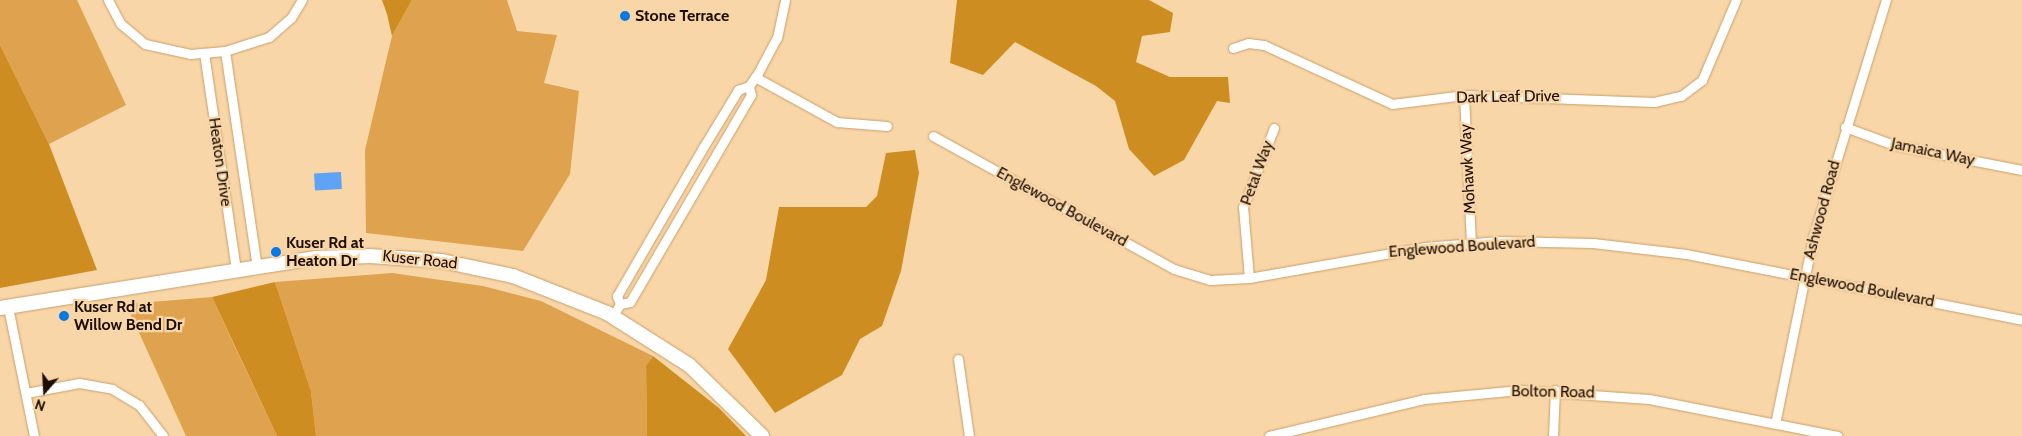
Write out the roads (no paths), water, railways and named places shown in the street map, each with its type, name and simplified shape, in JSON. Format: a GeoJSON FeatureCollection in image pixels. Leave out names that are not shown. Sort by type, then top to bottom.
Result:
{"type":"FeatureCollection","features":[{"type":"Feature","properties":{"kind":"street"},"geometry":{"type":"LineString","coordinates":[[108,0],[121,24],[146,44],[173,53],[225,51],[269,37],[291,18],[302,0]]}},
{"type":"Feature","properties":{"kind":"street"},"geometry":{"type":"LineString","coordinates":[[620,304],[617,296],[738,90],[749,86],[777,38],[785,0]]}},
{"type":"Feature","properties":{"kind":"street","name":"Dark Leaf Drive"},"geometry":{"type":"LineString","coordinates":[[1233,48],[1248,43],[1264,45],[1392,104],[1464,95],[1654,102],[1681,96],[1711,69],[1736,0]]}},
{"type":"Feature","properties":{"kind":"street","name":"Ashwood Road"},"geometry":{"type":"LineString","coordinates":[[1775,424],[1805,277],[1846,128],[1886,0]]}},
{"type":"Feature","properties":{"kind":"street","name":"Heaton Drive"},"geometry":{"type":"LineString","coordinates":[[225,51],[258,268]]}},
{"type":"Feature","properties":{"kind":"street","name":"Heaton Drive"},"geometry":{"type":"LineString","coordinates":[[204,53],[236,271]]}},
{"type":"Feature","properties":{"kind":"street"},"geometry":{"type":"LineString","coordinates":[[755,77],[837,122],[887,126]]}},
{"type":"Feature","properties":{"kind":"street"},"geometry":{"type":"LineString","coordinates":[[613,316],[620,304],[630,302],[751,95],[749,86]]}},
{"type":"Feature","properties":{"kind":"street","name":"Mohawk Way"},"geometry":{"type":"LineString","coordinates":[[1464,95],[1471,243]]}},
{"type":"Feature","properties":{"kind":"street","name":"Petal Way"},"geometry":{"type":"LineString","coordinates":[[1249,278],[1243,207],[1274,128]]}},
{"type":"Feature","properties":{"kind":"street","name":"Jamaica Way"},"geometry":{"type":"LineString","coordinates":[[1846,128],[1894,146],[2022,170]]}},
{"type":"Feature","properties":{"kind":"street","name":"Englewood Boulevard"},"geometry":{"type":"LineString","coordinates":[[933,136],[1174,269],[1210,280],[1249,278],[1362,255],[1471,243],[1547,241],[1640,247],[1805,277],[2022,320]]}},
{"type":"Feature","properties":{"kind":"street"},"geometry":{"type":"LineString","coordinates":[[679,190],[691,197]]}},
{"type":"Feature","properties":{"kind":"street","name":"Kuser Road"},"geometry":{"type":"LineString","coordinates":[[4,308],[334,257],[442,261],[529,281],[613,316],[689,365],[762,436]]}},
{"type":"Feature","properties":{"kind":"street"},"geometry":{"type":"LineString","coordinates":[[4,308],[26,393],[34,436]]}},
{"type":"Feature","properties":{"kind":"street"},"geometry":{"type":"LineString","coordinates":[[958,359],[969,436]]}},
{"type":"Feature","properties":{"kind":"street"},"geometry":{"type":"LineString","coordinates":[[26,393],[79,383],[112,389],[140,405],[163,436]]}},
{"type":"Feature","properties":{"kind":"street"},"geometry":{"type":"LineString","coordinates":[[1553,436],[1555,390]]}},
{"type":"Feature","properties":{"kind":"street","name":"Bolton Road"},"geometry":{"type":"LineString","coordinates":[[1269,436],[1424,399],[1555,390],[1649,398],[1837,436]]}},
{"type":"Feature","properties":{"kind":"water"},"geometry":{"type":"Polygon","coordinates":[[[341,172],[342,189],[315,190],[314,173],[341,172]]]}},
{"type":"Feature","properties":{"kind":"place","name":"Stone Terrace"},"geometry":{"type":"Point","coordinates":[625,16]}},
{"type":"Feature","properties":{"kind":"place","name":"Kuser Rd at Heaton Dr"},"geometry":{"type":"Point","coordinates":[276,252]}},
{"type":"Feature","properties":{"kind":"place","name":"Kuser Rd at Willow Bend Dr"},"geometry":{"type":"Point","coordinates":[64,316]}}]}
